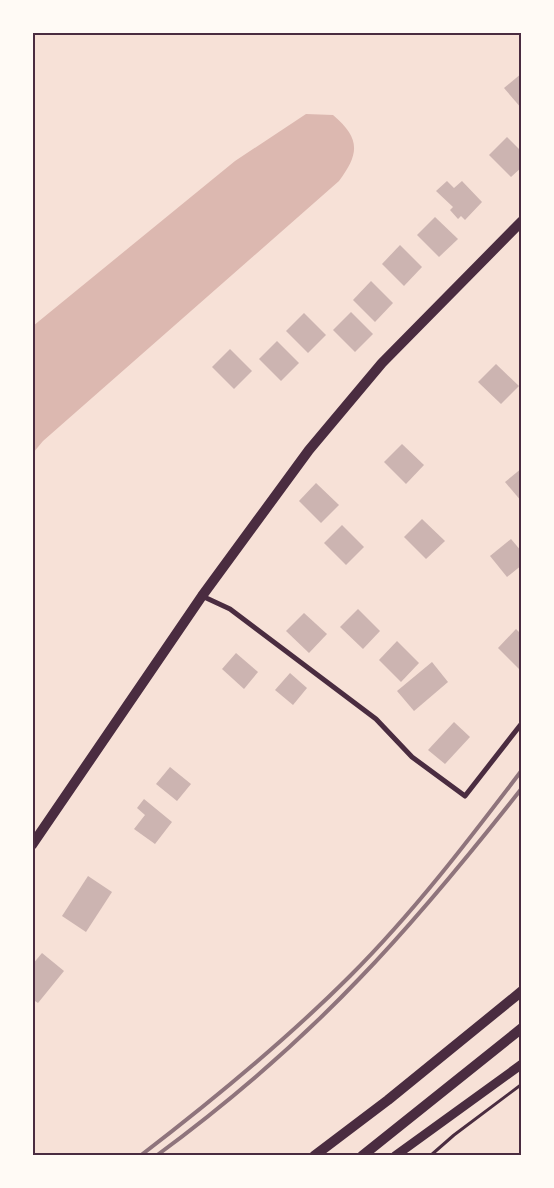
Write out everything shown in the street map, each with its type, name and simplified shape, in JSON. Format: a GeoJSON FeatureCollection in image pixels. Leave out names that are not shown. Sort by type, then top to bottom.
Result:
{"type":"FeatureCollection","features":[{"type":"Feature","properties":{"kind":"main road"},"geometry":{"type":"LineString","coordinates":[[32,845],[202,596],[309,450],[382,362],[522,221]]}},
{"type":"Feature","properties":{"kind":"main road"},"geometry":{"type":"LineString","coordinates":[[314,1156],[388,1100],[522,991]]}},
{"type":"Feature","properties":{"kind":"main road"},"geometry":{"type":"LineString","coordinates":[[362,1156],[522,1028]]}},
{"type":"Feature","properties":{"kind":"street"},"geometry":{"type":"LineString","coordinates":[[202,596],[230,609],[376,719],[412,757],[465,796],[522,723]]}},
{"type":"Feature","properties":{"kind":"street"},"geometry":{"type":"LineString","coordinates":[[395,1156],[522,1064]]}},
{"type":"Feature","properties":{"kind":"path"},"geometry":{"type":"LineString","coordinates":[[430,1156],[454,1135],[522,1084]]}},
{"type":"Feature","properties":{"kind":"shaded area"},"geometry":{"type":"Polygon","coordinates":[[[306,114],[333,115],[342,123],[352,139],[354,146],[351,162],[339,181],[43,441],[33,453],[33,326],[235,161],[306,114]]]}},
{"type":"Feature","properties":{"kind":"building"},"geometry":{"type":"Polygon","coordinates":[[[522,73],[522,109],[504,88],[522,73]]]}},
{"type":"Feature","properties":{"kind":"building"},"geometry":{"type":"Polygon","coordinates":[[[507,137],[522,152],[522,167],[511,177],[489,155],[507,137]]]}},
{"type":"Feature","properties":{"kind":"building"},"geometry":{"type":"Polygon","coordinates":[[[447,181],[454,188],[462,181],[482,202],[465,220],[461,216],[458,219],[450,210],[453,207],[436,191],[447,181]]]}},
{"type":"Feature","properties":{"kind":"building"},"geometry":{"type":"Polygon","coordinates":[[[435,217],[458,239],[439,257],[417,235],[435,217]]]}},
{"type":"Feature","properties":{"kind":"building"},"geometry":{"type":"Polygon","coordinates":[[[400,245],[422,267],[404,286],[382,264],[400,245]]]}},
{"type":"Feature","properties":{"kind":"building"},"geometry":{"type":"Polygon","coordinates":[[[371,281],[393,303],[375,322],[353,300],[371,281]]]}},
{"type":"Feature","properties":{"kind":"building"},"geometry":{"type":"Polygon","coordinates":[[[351,312],[373,334],[355,352],[333,330],[351,312]]]}},
{"type":"Feature","properties":{"kind":"building"},"geometry":{"type":"Polygon","coordinates":[[[304,313],[326,335],[308,353],[286,331],[304,313]]]}},
{"type":"Feature","properties":{"kind":"building"},"geometry":{"type":"Polygon","coordinates":[[[277,341],[299,363],[281,381],[259,359],[277,341]]]}},
{"type":"Feature","properties":{"kind":"building"},"geometry":{"type":"Polygon","coordinates":[[[230,349],[252,371],[234,389],[212,367],[230,349]]]}},
{"type":"Feature","properties":{"kind":"building"},"geometry":{"type":"Polygon","coordinates":[[[496,364],[519,386],[501,404],[478,382],[496,364]]]}},
{"type":"Feature","properties":{"kind":"building"},"geometry":{"type":"Polygon","coordinates":[[[402,444],[424,465],[406,484],[384,462],[402,444]]]}},
{"type":"Feature","properties":{"kind":"building"},"geometry":{"type":"Polygon","coordinates":[[[522,468],[522,502],[505,482],[522,468]]]}},
{"type":"Feature","properties":{"kind":"building"},"geometry":{"type":"Polygon","coordinates":[[[316,483],[339,505],[321,523],[299,501],[316,483]]]}},
{"type":"Feature","properties":{"kind":"building"},"geometry":{"type":"Polygon","coordinates":[[[422,519],[445,541],[426,559],[404,537],[422,519]]]}},
{"type":"Feature","properties":{"kind":"building"},"geometry":{"type":"Polygon","coordinates":[[[342,525],[364,547],[346,565],[324,543],[342,525]]]}},
{"type":"Feature","properties":{"kind":"building"},"geometry":{"type":"Polygon","coordinates":[[[511,539],[522,552],[522,565],[507,577],[490,556],[511,539]]]}},
{"type":"Feature","properties":{"kind":"building"},"geometry":{"type":"Polygon","coordinates":[[[358,609],[380,631],[363,649],[340,627],[358,609]]]}},
{"type":"Feature","properties":{"kind":"building"},"geometry":{"type":"Polygon","coordinates":[[[304,613],[327,634],[309,653],[286,631],[304,613]]]}},
{"type":"Feature","properties":{"kind":"building"},"geometry":{"type":"Polygon","coordinates":[[[516,629],[522,635],[522,668],[520,670],[498,648],[516,629]]]}},
{"type":"Feature","properties":{"kind":"building"},"geometry":{"type":"Polygon","coordinates":[[[397,641],[419,663],[401,682],[379,660],[397,641]]]}},
{"type":"Feature","properties":{"kind":"building"},"geometry":{"type":"Polygon","coordinates":[[[236,653],[258,672],[244,689],[222,669],[236,653]]]}},
{"type":"Feature","properties":{"kind":"building"},"geometry":{"type":"Polygon","coordinates":[[[432,662],[448,682],[414,711],[397,691],[432,662]]]}},
{"type":"Feature","properties":{"kind":"building"},"geometry":{"type":"Polygon","coordinates":[[[290,673],[307,688],[293,705],[275,690],[290,673]]]}},
{"type":"Feature","properties":{"kind":"building"},"geometry":{"type":"Polygon","coordinates":[[[454,722],[470,737],[445,764],[428,750],[454,722]]]}},
{"type":"Feature","properties":{"kind":"building"},"geometry":{"type":"Polygon","coordinates":[[[170,767],[191,784],[177,801],[156,784],[170,767]]]}},
{"type":"Feature","properties":{"kind":"building"},"geometry":{"type":"Polygon","coordinates":[[[144,799],[172,822],[155,844],[134,829],[145,815],[137,808],[144,799]]]}},
{"type":"Feature","properties":{"kind":"building"},"geometry":{"type":"Polygon","coordinates":[[[88,876],[112,892],[86,932],[62,916],[88,876]]]}},
{"type":"Feature","properties":{"kind":"building"},"geometry":{"type":"Polygon","coordinates":[[[42,953],[64,971],[38,1003],[32,999],[32,965],[42,953]]]}},
{"type":"Feature","properties":{"kind":"railway"},"geometry":{"type":"LineString","coordinates":[[140,1156],[248,1070],[350,976],[418,902],[522,770]]}},
{"type":"Feature","properties":{"kind":"railway"},"geometry":{"type":"LineString","coordinates":[[156,1156],[287,1050],[335,1003],[422,910],[522,788]]}}]}
